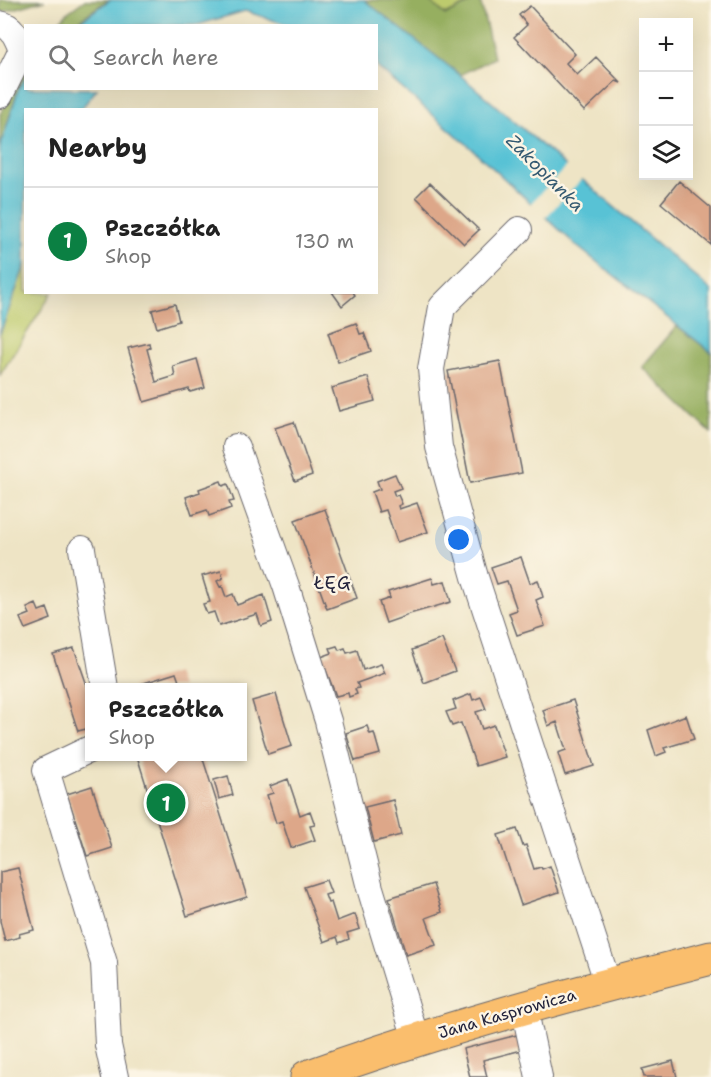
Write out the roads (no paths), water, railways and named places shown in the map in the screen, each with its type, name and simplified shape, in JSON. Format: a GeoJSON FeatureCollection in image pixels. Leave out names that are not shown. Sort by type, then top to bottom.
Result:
{"type":"FeatureCollection","features":[{"type":"Feature","properties":{"kind":"main road","name":"Jana Kasprowicza"},"geometry":{"type":"LineString","coordinates":[[307,1077],[416,1039],[524,1007],[711,959]]}},
{"type":"Feature","properties":{"kind":"street"},"geometry":{"type":"LineString","coordinates":[[0,24],[6,25],[15,33],[22,50],[0,95]]}},
{"type":"Feature","properties":{"kind":"street"},"geometry":{"type":"LineString","coordinates":[[519,230],[442,307],[431,369],[439,447],[475,577],[608,984]]}},
{"type":"Feature","properties":{"kind":"street"},"geometry":{"type":"LineString","coordinates":[[236,447],[286,586],[328,721],[370,888],[416,1039]]}},
{"type":"Feature","properties":{"kind":"street"},"geometry":{"type":"LineString","coordinates":[[82,549],[104,683]]}},
{"type":"Feature","properties":{"kind":"street"},"geometry":{"type":"LineString","coordinates":[[85,751],[46,770],[104,963],[108,1045],[115,1077]]}},
{"type":"Feature","properties":{"kind":"street"},"geometry":{"type":"LineString","coordinates":[[524,1007],[539,1077]]}},
{"type":"Feature","properties":{"kind":"water","name":"Zakopianka"},"geometry":{"type":"Polygon","coordinates":[[[110,0],[364,0],[460,75],[711,290],[711,352],[578,247],[469,146],[378,68],[378,24],[285,24],[245,11],[200,24],[76,24],[110,0]]]}},
{"type":"Feature","properties":{"kind":"water"},"geometry":{"type":"Polygon","coordinates":[[[24,80],[24,90],[96,90],[82,108],[24,108],[24,268],[0,334],[0,148],[19,87],[24,80]]]}},
{"type":"Feature","properties":{"kind":"place","name":"Pszczółka"},"geometry":{"type":"Point","coordinates":[166,803]}},
{"type":"Feature","properties":{"kind":"district","name":"ŁĘG"},"geometry":{"type":"Point","coordinates":[333,583]}}]}
